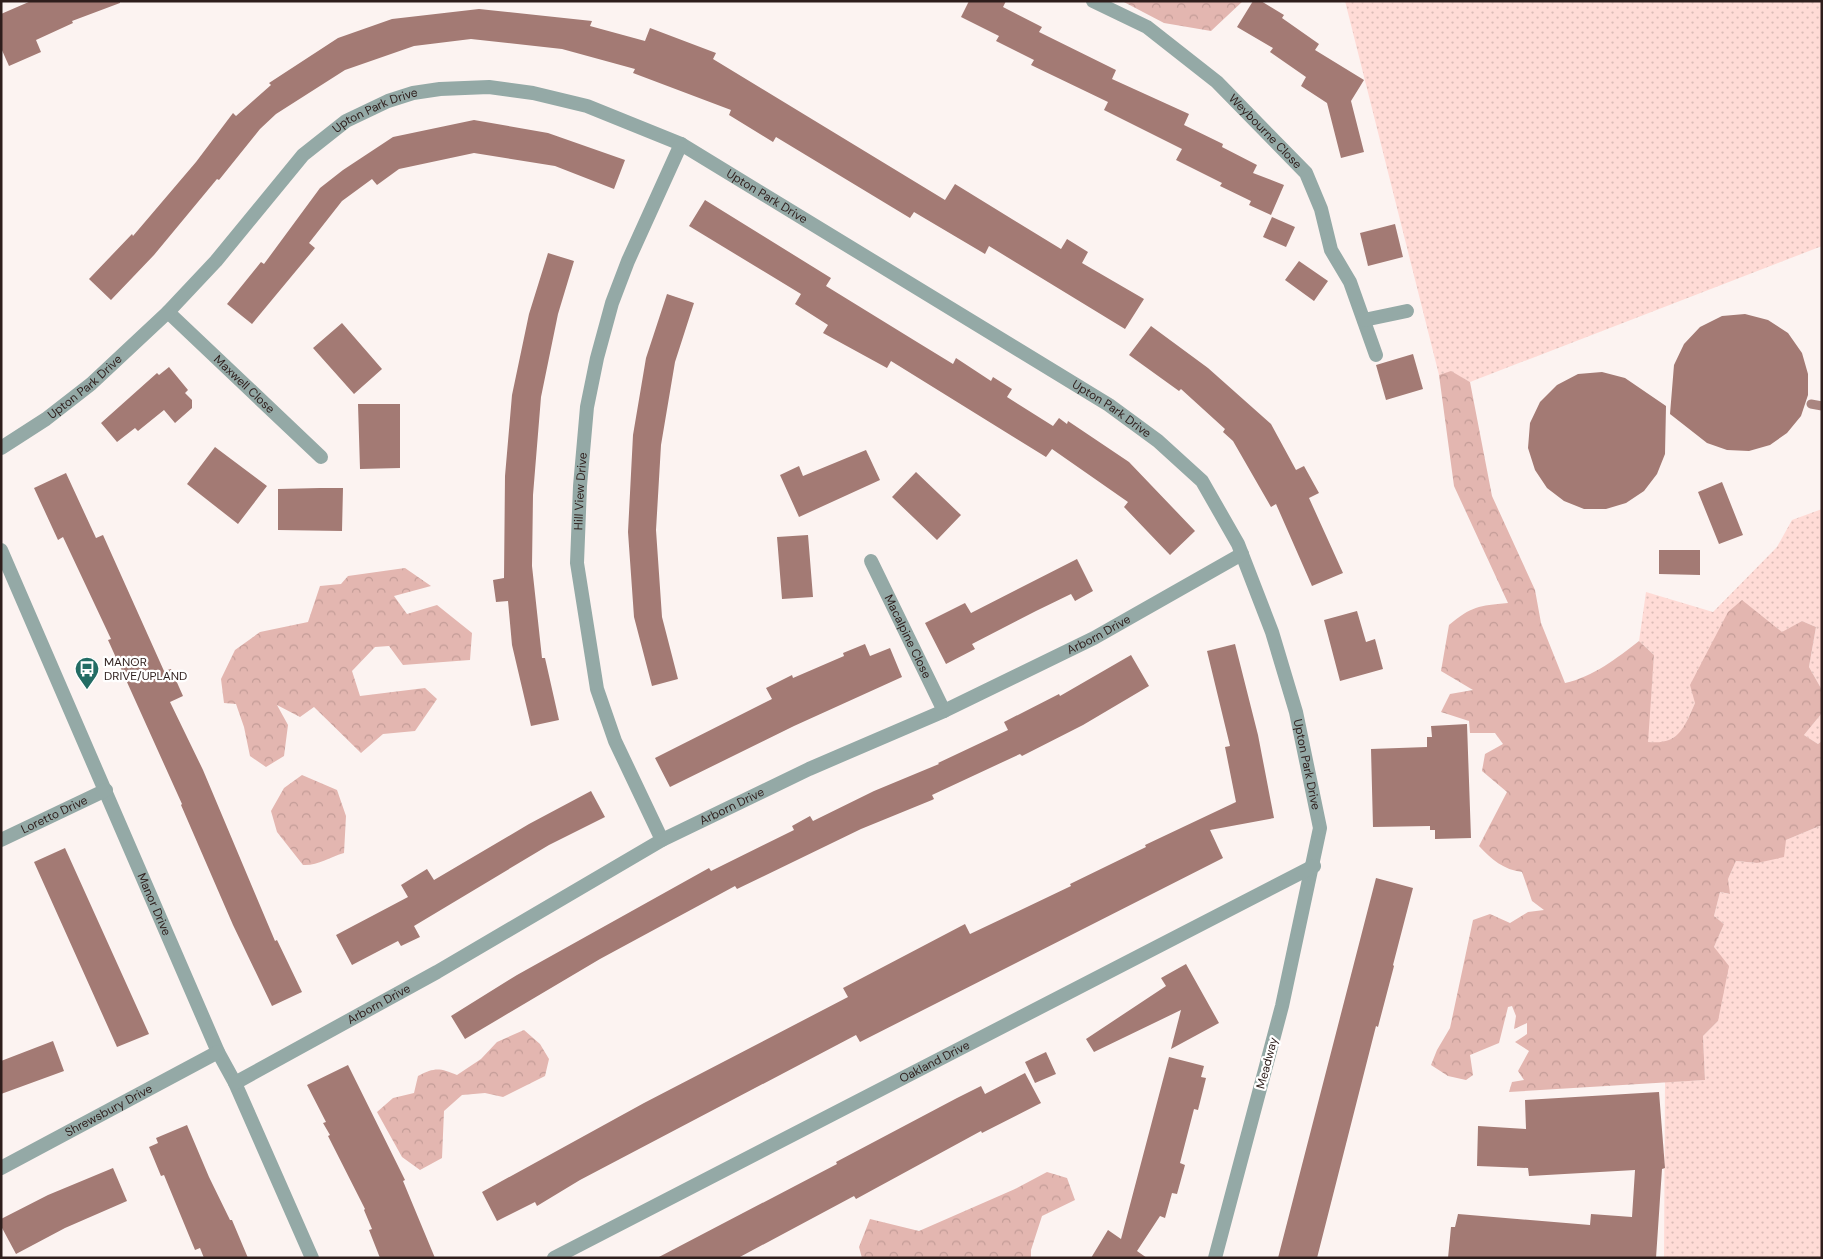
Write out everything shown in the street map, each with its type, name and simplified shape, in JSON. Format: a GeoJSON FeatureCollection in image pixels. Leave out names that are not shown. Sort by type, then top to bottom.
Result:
{"type":"FeatureCollection","features":[{"type":"Feature","properties":{"kind":"street","name":"Weybourne Close"},"geometry":{"type":"LineString","coordinates":[[1093,1],[1147,28],[1217,82],[1306,173],[1321,209],[1331,250],[1350,282],[1376,355]]}},
{"type":"Feature","properties":{"kind":"street","name":"Upton Park Drive"},"geometry":{"type":"LineString","coordinates":[[1,448],[46,419],[91,384],[168,312],[216,261],[303,155],[346,121],[388,101],[413,93],[440,89],[489,87],[534,93],[587,106],[681,144],[1109,405],[1158,440],[1202,481],[1242,554],[1272,632],[1296,712],[1320,828],[1314,866]]}},
{"type":"Feature","properties":{"kind":"street","name":"Hill View Drive"},"geometry":{"type":"LineString","coordinates":[[662,840],[615,741],[597,689],[577,563],[580,486],[587,407],[597,358],[612,303],[628,261],[681,144]]}},
{"type":"Feature","properties":{"kind":"street"},"geometry":{"type":"LineString","coordinates":[[1364,320],[1408,310]]}},
{"type":"Feature","properties":{"kind":"street","name":"Maxwell Close"},"geometry":{"type":"LineString","coordinates":[[168,312],[321,457]]}},
{"type":"Feature","properties":{"kind":"street","name":"Manor Drive"},"geometry":{"type":"LineString","coordinates":[[1,550],[218,1052],[235,1083],[312,1258]]}},
{"type":"Feature","properties":{"kind":"street","name":"Arborn Drive"},"geometry":{"type":"LineString","coordinates":[[235,1083],[429,976],[662,840],[809,769],[944,711],[1094,638],[1242,554]]}},
{"type":"Feature","properties":{"kind":"street","name":"Macalpine Close"},"geometry":{"type":"LineString","coordinates":[[871,561],[944,711]]}},
{"type":"Feature","properties":{"kind":"street","name":"Loretto Drive"},"geometry":{"type":"LineString","coordinates":[[1,840],[106,790]]}},
{"type":"Feature","properties":{"kind":"street","name":"Oakland Drive"},"geometry":{"type":"LineString","coordinates":[[554,1258],[1314,866]]}},
{"type":"Feature","properties":{"kind":"street","name":"Meadway"},"geometry":{"type":"LineString","coordinates":[[1215,1258],[1282,1006],[1314,866]]}},
{"type":"Feature","properties":{"kind":"street","name":"Shrewsbury Drive"},"geometry":{"type":"LineString","coordinates":[[1,1168],[218,1052]]}},
{"type":"Feature","properties":{"kind":"shaded area"},"geometry":{"type":"Polygon","coordinates":[[[1345,1],[1822,1],[1822,246],[1470,382],[1451,372],[1439,375],[1345,1]]]}},
{"type":"Feature","properties":{"kind":"shaded area"},"geometry":{"type":"Polygon","coordinates":[[[1822,509],[1822,690],[1809,667],[1816,627],[1802,621],[1783,632],[1695,703],[1682,732],[1663,744],[1647,742],[1654,655],[1639,641],[1646,592],[1713,612],[1777,547],[1792,520],[1822,509]]]}},
{"type":"Feature","properties":{"kind":"shaded area"},"geometry":{"type":"Polygon","coordinates":[[[1822,713],[1822,741],[1818,744],[1804,735],[1822,713]]]}},
{"type":"Feature","properties":{"kind":"shaded area"},"geometry":{"type":"Polygon","coordinates":[[[1822,825],[1822,1258],[1664,1258],[1665,1082],[1705,1080],[1703,1036],[1718,1021],[1714,947],[1724,924],[1714,916],[1720,892],[1729,894],[1728,879],[1736,861],[1757,863],[1786,840],[1822,825]]]}},
{"type":"Feature","properties":{"kind":"green space"},"geometry":{"type":"Polygon","coordinates":[[[1122,1],[1243,1],[1211,31],[1164,23],[1122,1]]]}},
{"type":"Feature","properties":{"kind":"green space"},"geometry":{"type":"Polygon","coordinates":[[[1451,371],[1470,382],[1492,496],[1535,590],[1541,623],[1565,683],[1595,672],[1639,641],[1654,655],[1648,742],[1667,741],[1674,738],[1683,727],[1695,703],[1690,685],[1728,612],[1742,600],[1782,632],[1802,621],[1816,627],[1809,667],[1822,690],[1822,713],[1804,735],[1818,744],[1822,741],[1822,825],[1786,840],[1784,857],[1757,863],[1736,861],[1728,879],[1730,894],[1720,892],[1714,916],[1724,924],[1714,947],[1729,966],[1718,1021],[1703,1036],[1705,1080],[1509,1092],[1512,1082],[1524,1080],[1518,1071],[1529,1051],[1515,1042],[1527,1034],[1527,1023],[1514,1029],[1516,1016],[1512,1006],[1508,1007],[1499,1043],[1470,1055],[1473,1075],[1466,1080],[1448,1076],[1431,1065],[1437,1050],[1450,1028],[1473,920],[1490,914],[1510,923],[1528,912],[1544,910],[1532,901],[1522,872],[1509,869],[1498,863],[1479,846],[1507,792],[1482,771],[1485,754],[1503,744],[1495,733],[1470,733],[1469,721],[1441,712],[1450,694],[1473,690],[1441,671],[1449,625],[1470,610],[1508,603],[1454,486],[1439,375],[1451,371]]]}},
{"type":"Feature","properties":{"kind":"green space"},"geometry":{"type":"Polygon","coordinates":[[[405,568],[431,586],[394,596],[407,614],[437,605],[472,633],[470,660],[403,665],[389,646],[375,647],[352,671],[360,696],[425,688],[437,699],[415,731],[383,734],[361,753],[314,707],[300,717],[277,705],[288,725],[284,756],[266,767],[250,756],[244,727],[236,704],[224,703],[221,679],[235,650],[260,632],[308,622],[320,586],[341,584],[348,576],[405,568]]]}},
{"type":"Feature","properties":{"kind":"green space"},"geometry":{"type":"Polygon","coordinates":[[[302,775],[337,790],[346,816],[344,853],[308,865],[303,865],[277,832],[271,811],[284,788],[302,775]]]}},
{"type":"Feature","properties":{"kind":"green space"},"geometry":{"type":"Polygon","coordinates":[[[524,1030],[540,1044],[549,1059],[545,1076],[503,1097],[485,1093],[462,1095],[444,1111],[442,1158],[420,1170],[402,1157],[377,1112],[393,1098],[414,1093],[418,1076],[429,1071],[438,1070],[457,1075],[481,1059],[497,1042],[524,1030]]]}},
{"type":"Feature","properties":{"kind":"green space"},"geometry":{"type":"Polygon","coordinates":[[[1047,1172],[1067,1178],[1075,1200],[1042,1216],[1031,1250],[1031,1258],[862,1258],[859,1247],[870,1219],[919,1231],[1015,1189],[1047,1172]]]}},
{"type":"Feature","properties":{"kind":"building"},"geometry":{"type":"Polygon","coordinates":[[[31,1],[120,1],[120,3],[72,21],[73,23],[36,40],[41,52],[9,66],[1,48],[1,14],[31,1]]]}},
{"type":"Feature","properties":{"kind":"building"},"geometry":{"type":"Polygon","coordinates":[[[969,1],[1006,1],[1003,7],[1042,27],[1039,32],[1116,70],[1112,79],[1189,114],[1184,125],[1223,144],[1222,147],[1257,165],[1253,173],[1284,185],[1271,215],[1249,205],[1251,201],[1220,186],[1222,183],[1176,160],[1182,149],[1104,110],[1108,102],[1031,65],[1034,60],[996,41],[999,36],[961,17],[969,1]]]}},
{"type":"Feature","properties":{"kind":"building"},"geometry":{"type":"Polygon","coordinates":[[[1253,1],[1261,1],[1284,15],[1282,18],[1319,44],[1315,50],[1364,80],[1351,101],[1364,152],[1341,158],[1327,103],[1301,86],[1306,77],[1270,52],[1273,48],[1237,27],[1253,1]]]}},
{"type":"Feature","properties":{"kind":"building"},"geometry":{"type":"Polygon","coordinates":[[[479,9],[592,21],[590,26],[645,41],[650,28],[716,53],[713,59],[945,200],[955,184],[1061,249],[1067,239],[1088,252],[1082,263],[1144,299],[1125,329],[989,246],[985,254],[914,212],[910,218],[776,137],[773,142],[729,115],[731,110],[633,73],[635,69],[562,49],[471,39],[414,46],[345,70],[276,114],[260,129],[154,255],[111,300],[89,279],[132,234],[133,236],[196,162],[233,113],[236,116],[271,85],[269,83],[338,38],[392,19],[479,9]]]}},
{"type":"Feature","properties":{"kind":"building"},"geometry":{"type":"Polygon","coordinates":[[[474,120],[548,133],[625,160],[614,189],[555,166],[474,153],[399,169],[377,185],[372,179],[342,201],[309,243],[315,248],[252,324],[227,304],[261,262],[264,264],[320,188],[343,170],[393,137],[474,120]]]}},
{"type":"Feature","properties":{"kind":"building"},"geometry":{"type":"Polygon","coordinates":[[[705,200],[831,278],[826,286],[953,364],[956,358],[991,381],[993,377],[1012,389],[1007,397],[1053,426],[1059,418],[1067,424],[1068,421],[1129,462],[1195,531],[1170,555],[1124,507],[1128,502],[1052,449],[1046,457],[891,361],[887,368],[823,333],[828,325],[795,304],[801,294],[689,226],[705,200]]]}},
{"type":"Feature","properties":{"kind":"building"},"geometry":{"type":"Polygon","coordinates":[[[1272,217],[1295,227],[1286,247],[1263,237],[1272,217]]]}},
{"type":"Feature","properties":{"kind":"building"},"geometry":{"type":"Polygon","coordinates":[[[1395,224],[1403,257],[1368,266],[1360,233],[1395,224]]]}},
{"type":"Feature","properties":{"kind":"building"},"geometry":{"type":"Polygon","coordinates":[[[548,253],[574,261],[558,314],[541,397],[533,495],[532,566],[542,658],[545,658],[559,720],[531,726],[512,645],[508,601],[496,602],[493,580],[504,578],[505,476],[512,395],[529,314],[548,253]]]}},
{"type":"Feature","properties":{"kind":"building"},"geometry":{"type":"Polygon","coordinates":[[[1299,261],[1328,281],[1314,301],[1285,280],[1299,261]]]}},
{"type":"Feature","properties":{"kind":"building"},"geometry":{"type":"Polygon","coordinates":[[[667,294],[694,303],[675,362],[661,445],[656,530],[662,617],[678,679],[652,686],[634,617],[628,532],[633,435],[646,358],[667,294]]]}},
{"type":"Feature","properties":{"kind":"building"},"geometry":{"type":"Polygon","coordinates":[[[1745,314],[1768,320],[1788,333],[1802,353],[1808,374],[1808,395],[1801,416],[1787,433],[1770,445],[1749,451],[1727,450],[1707,443],[1670,414],[1674,365],[1684,344],[1700,327],[1722,316],[1745,314]]]}},
{"type":"Feature","properties":{"kind":"building"},"geometry":{"type":"Polygon","coordinates":[[[342,323],[382,369],[354,394],[313,348],[342,323]]]}},
{"type":"Feature","properties":{"kind":"building"},"geometry":{"type":"Polygon","coordinates":[[[1151,326],[1208,368],[1271,424],[1296,470],[1304,466],[1319,493],[1309,498],[1343,573],[1312,586],[1276,504],[1271,507],[1233,441],[1223,432],[1225,429],[1181,389],[1179,391],[1129,355],[1151,326]]]}},
{"type":"Feature","properties":{"kind":"building"},"geometry":{"type":"Polygon","coordinates":[[[1413,354],[1423,389],[1386,400],[1376,365],[1413,354]]]}},
{"type":"Feature","properties":{"kind":"building"},"geometry":{"type":"Polygon","coordinates":[[[169,367],[188,390],[185,393],[192,400],[192,408],[175,423],[164,410],[138,431],[135,428],[117,442],[101,423],[157,373],[159,375],[169,367]]]}},
{"type":"Feature","properties":{"kind":"building"},"geometry":{"type":"Polygon","coordinates":[[[1602,372],[1625,378],[1666,406],[1665,454],[1657,474],[1644,491],[1626,503],[1606,509],[1584,509],[1564,501],[1547,488],[1535,470],[1528,448],[1530,423],[1540,402],[1557,385],[1578,374],[1602,372]]]}},
{"type":"Feature","properties":{"kind":"building"},"geometry":{"type":"Polygon","coordinates":[[[358,404],[400,404],[400,468],[360,469],[358,404]]]}},
{"type":"Feature","properties":{"kind":"building"},"geometry":{"type":"Polygon","coordinates":[[[215,447],[267,486],[238,524],[187,484],[215,447]]]}},
{"type":"Feature","properties":{"kind":"building"},"geometry":{"type":"Polygon","coordinates":[[[866,450],[880,480],[799,517],[780,475],[799,466],[803,476],[866,450]]]}},
{"type":"Feature","properties":{"kind":"building"},"geometry":{"type":"Polygon","coordinates":[[[916,472],[961,515],[937,540],[892,497],[916,472]]]}},
{"type":"Feature","properties":{"kind":"building"},"geometry":{"type":"Polygon","coordinates":[[[66,473],[96,538],[103,535],[164,671],[171,669],[183,696],[170,702],[203,770],[275,941],[277,940],[302,992],[272,1006],[233,925],[182,804],[108,640],[111,639],[63,537],[58,540],[34,488],[66,473]]]}},
{"type":"Feature","properties":{"kind":"building"},"geometry":{"type":"Polygon","coordinates":[[[1722,482],[1743,535],[1719,544],[1698,492],[1722,482]]]}},
{"type":"Feature","properties":{"kind":"building"},"geometry":{"type":"Polygon","coordinates":[[[343,488],[342,531],[278,530],[278,489],[343,488]]]}},
{"type":"Feature","properties":{"kind":"building"},"geometry":{"type":"Polygon","coordinates":[[[808,535],[813,597],[782,599],[777,537],[808,535]]]}},
{"type":"Feature","properties":{"kind":"building"},"geometry":{"type":"Polygon","coordinates":[[[1659,550],[1700,550],[1700,575],[1659,574],[1659,550]]]}},
{"type":"Feature","properties":{"kind":"building"},"geometry":{"type":"Polygon","coordinates":[[[1077,559],[1093,591],[1075,601],[1071,594],[1036,611],[972,644],[975,649],[946,664],[925,623],[965,603],[971,613],[1077,559]]]}},
{"type":"Feature","properties":{"kind":"building"},"geometry":{"type":"Polygon","coordinates":[[[1357,611],[1366,642],[1375,639],[1383,669],[1340,681],[1324,620],[1357,611]]]}},
{"type":"Feature","properties":{"kind":"building"},"geometry":{"type":"Polygon","coordinates":[[[865,644],[870,656],[890,648],[902,677],[794,726],[670,787],[655,758],[772,699],[766,688],[792,675],[793,678],[844,656],[843,653],[865,644]]]}},
{"type":"Feature","properties":{"kind":"building"},"geometry":{"type":"Polygon","coordinates":[[[1235,644],[1258,735],[1274,818],[1210,830],[1223,858],[860,1042],[856,1035],[580,1180],[537,1206],[535,1202],[497,1221],[482,1192],[644,1103],[848,997],[843,988],[965,924],[970,934],[1071,886],[1070,884],[1146,847],[1145,845],[1236,802],[1225,747],[1230,746],[1207,651],[1235,644]]]}},
{"type":"Feature","properties":{"kind":"building"},"geometry":{"type":"Polygon","coordinates":[[[1131,655],[1149,686],[1083,725],[1022,756],[1020,754],[932,795],[934,799],[932,800],[861,829],[737,889],[735,886],[600,959],[465,1039],[451,1016],[517,975],[709,868],[711,871],[794,830],[792,826],[810,816],[813,821],[874,791],[939,764],[1008,730],[1004,722],[1059,694],[1060,696],[1131,655]]]}},
{"type":"Feature","properties":{"kind":"building"},"geometry":{"type":"Polygon","coordinates":[[[1467,724],[1471,838],[1435,839],[1435,830],[1430,830],[1430,826],[1373,827],[1371,749],[1427,747],[1427,737],[1432,737],[1431,726],[1467,724]]]}},
{"type":"Feature","properties":{"kind":"building"},"geometry":{"type":"Polygon","coordinates":[[[591,791],[605,817],[549,845],[414,926],[420,937],[401,946],[398,941],[352,965],[336,935],[408,897],[401,885],[427,869],[434,880],[529,824],[591,791]]]}},
{"type":"Feature","properties":{"kind":"building"},"geometry":{"type":"Polygon","coordinates":[[[65,848],[149,1034],[117,1047],[34,862],[65,848]]]}},
{"type":"Feature","properties":{"kind":"building"},"geometry":{"type":"Polygon","coordinates":[[[1376,878],[1413,888],[1394,966],[1378,1027],[1376,1026],[1317,1258],[1278,1258],[1376,878]]]}},
{"type":"Feature","properties":{"kind":"building"},"geometry":{"type":"Polygon","coordinates":[[[1186,964],[1219,1023],[1171,1049],[1181,1010],[1094,1052],[1086,1039],[1166,986],[1161,978],[1186,964]]]}},
{"type":"Feature","properties":{"kind":"building"},"geometry":{"type":"Polygon","coordinates":[[[53,1041],[64,1071],[1,1094],[1,1061],[53,1041]]]}},
{"type":"Feature","properties":{"kind":"building"},"geometry":{"type":"Polygon","coordinates":[[[1046,1052],[1056,1074],[1035,1083],[1025,1062],[1046,1052]]]}},
{"type":"Feature","properties":{"kind":"building"},"geometry":{"type":"Polygon","coordinates":[[[1169,1057],[1204,1066],[1201,1077],[1206,1078],[1198,1110],[1194,1109],[1180,1163],[1185,1165],[1177,1194],[1172,1193],[1165,1218],[1160,1216],[1137,1251],[1147,1258],[1091,1258],[1108,1230],[1121,1239],[1169,1057]]]}},
{"type":"Feature","properties":{"kind":"building"},"geometry":{"type":"Polygon","coordinates":[[[348,1065],[405,1180],[403,1181],[435,1258],[380,1258],[369,1230],[372,1229],[365,1209],[328,1136],[330,1135],[323,1123],[326,1122],[307,1085],[348,1065]]]}},
{"type":"Feature","properties":{"kind":"building"},"geometry":{"type":"Polygon","coordinates":[[[1025,1073],[1041,1103],[982,1133],[981,1131],[856,1199],[854,1196],[738,1258],[657,1258],[837,1164],[836,1162],[957,1098],[981,1086],[985,1094],[1025,1073]]]}},
{"type":"Feature","properties":{"kind":"building"},"geometry":{"type":"Polygon","coordinates":[[[1659,1092],[1665,1168],[1662,1169],[1656,1258],[1448,1258],[1451,1227],[1455,1227],[1458,1214],[1590,1225],[1591,1214],[1632,1217],[1635,1170],[1529,1176],[1528,1168],[1477,1166],[1478,1126],[1526,1129],[1525,1100],[1659,1092]]]}},
{"type":"Feature","properties":{"kind":"building"},"geometry":{"type":"Polygon","coordinates":[[[187,1125],[209,1177],[230,1220],[232,1220],[248,1258],[204,1258],[200,1248],[195,1250],[164,1175],[161,1176],[149,1147],[158,1143],[156,1138],[187,1125]]]}},
{"type":"Feature","properties":{"kind":"building"},"geometry":{"type":"Polygon","coordinates":[[[113,1168],[127,1201],[65,1228],[16,1254],[1,1226],[1,1219],[48,1195],[113,1168]]]}},
{"type":"Feature","properties":{"kind":"waterway"},"geometry":{"type":"LineString","coordinates":[[1811,404],[1822,406]]}},
{"type":"Feature","properties":{"kind":"place","name":"MANOR DRIVE/UPLAND"},"geometry":{"type":"Point","coordinates":[87,690]}}]}
